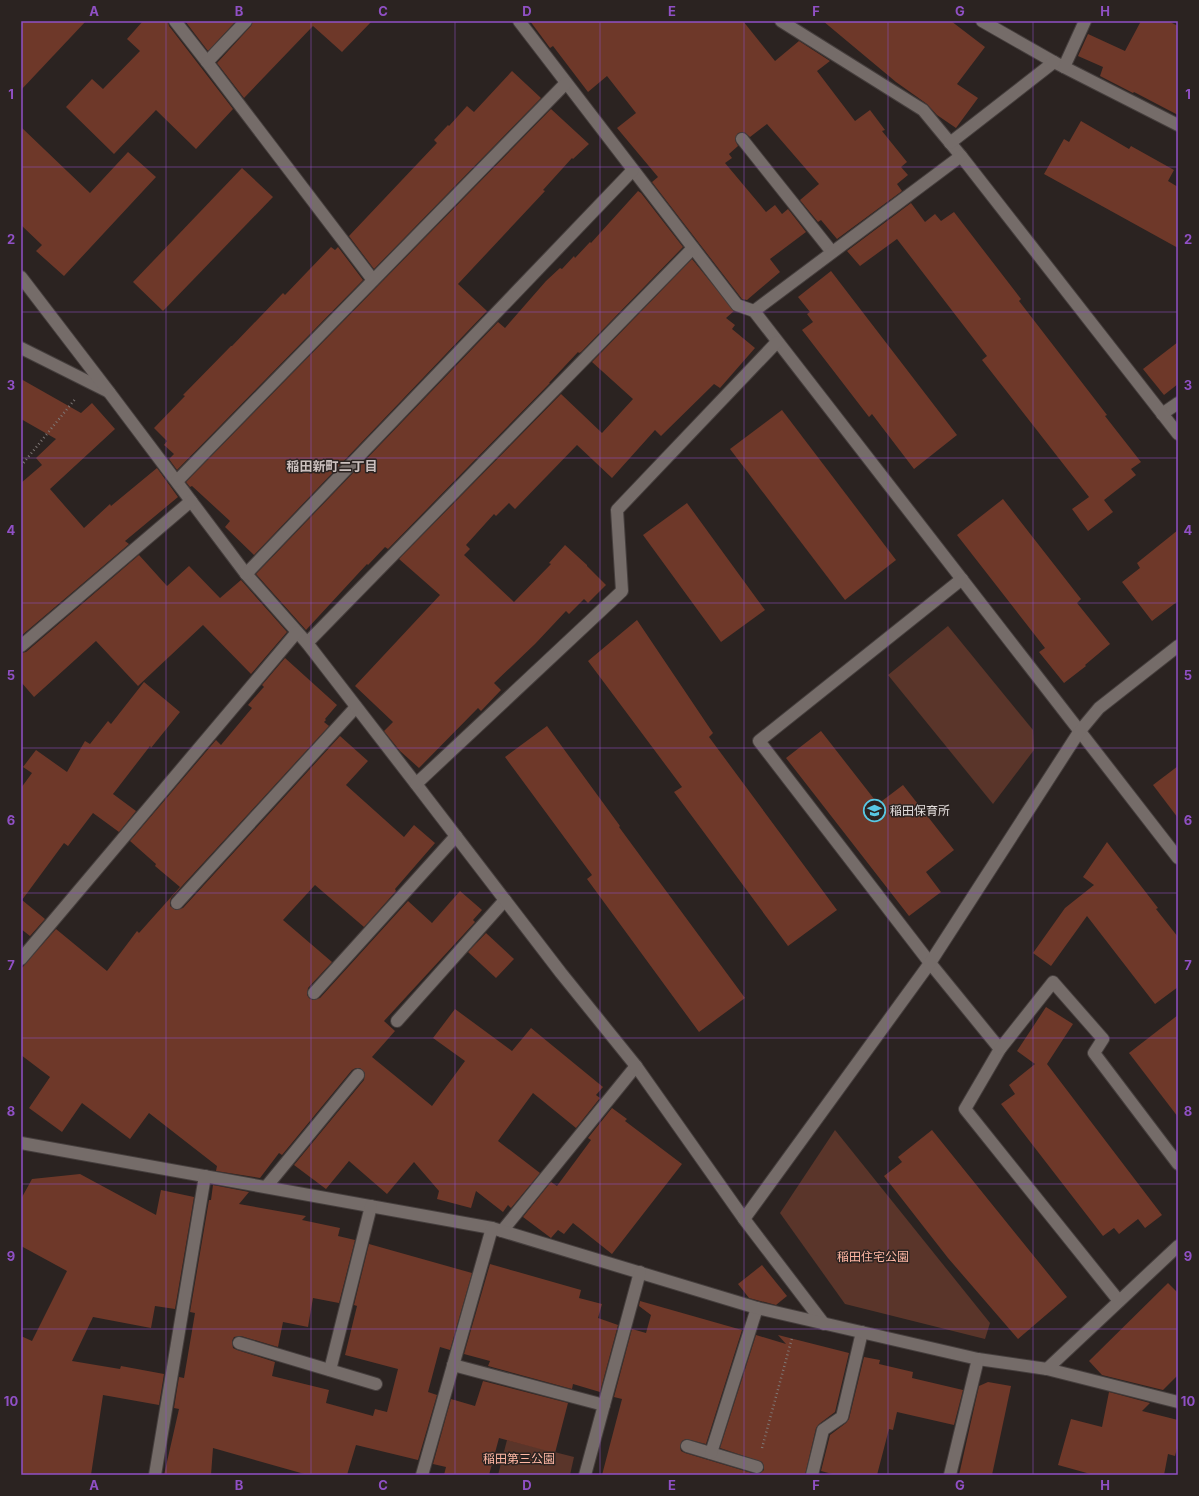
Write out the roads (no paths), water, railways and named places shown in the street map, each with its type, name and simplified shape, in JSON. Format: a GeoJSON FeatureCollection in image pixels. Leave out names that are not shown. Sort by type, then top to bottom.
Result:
{"type":"FeatureCollection","features":[{"type":"Feature","properties":{"kind":"street"},"geometry":{"type":"LineString","coordinates":[[175,21],[373,280]]}},
{"type":"Feature","properties":{"kind":"street"},"geometry":{"type":"LineString","coordinates":[[207,62],[246,21]]}},
{"type":"Feature","properties":{"kind":"street"},"geometry":{"type":"LineString","coordinates":[[518,21],[737,305],[754,311],[1178,858]]}},
{"type":"Feature","properties":{"kind":"street"},"geometry":{"type":"LineString","coordinates":[[781,21],[923,110],[961,156],[1178,434]]}},
{"type":"Feature","properties":{"kind":"street"},"geometry":{"type":"LineString","coordinates":[[982,21],[1059,65],[1178,125]]}},
{"type":"Feature","properties":{"kind":"street"},"geometry":{"type":"LineString","coordinates":[[950,143],[1059,65],[1085,21]]}},
{"type":"Feature","properties":{"kind":"street"},"geometry":{"type":"LineString","coordinates":[[176,481],[566,83]]}},
{"type":"Feature","properties":{"kind":"street"},"geometry":{"type":"LineString","coordinates":[[742,139],[832,252]]}},
{"type":"Feature","properties":{"kind":"street"},"geometry":{"type":"LineString","coordinates":[[754,311],[961,156]]}},
{"type":"Feature","properties":{"kind":"street"},"geometry":{"type":"LineString","coordinates":[[246,574],[633,170]]}},
{"type":"Feature","properties":{"kind":"street"},"geometry":{"type":"LineString","coordinates":[[307,643],[693,248]]}},
{"type":"Feature","properties":{"kind":"street"},"geometry":{"type":"LineString","coordinates":[[21,277],[246,574],[307,643],[561,973],[636,1066],[744,1219],[824,1324]]}},
{"type":"Feature","properties":{"kind":"street"},"geometry":{"type":"LineString","coordinates":[[416,784],[622,591],[617,510],[778,342]]}},
{"type":"Feature","properties":{"kind":"street"},"geometry":{"type":"LineString","coordinates":[[21,348],[109,392]]}},
{"type":"Feature","properties":{"kind":"street"},"geometry":{"type":"LineString","coordinates":[[1162,414],[1178,403]]}},
{"type":"Feature","properties":{"kind":"street"},"geometry":{"type":"LineString","coordinates":[[21,646],[192,501]]}},
{"type":"Feature","properties":{"kind":"street"},"geometry":{"type":"LineString","coordinates":[[962,579],[759,741],[930,963],[1000,1049]]}},
{"type":"Feature","properties":{"kind":"street"},"geometry":{"type":"LineString","coordinates":[[21,959],[297,632]]}},
{"type":"Feature","properties":{"kind":"street"},"geometry":{"type":"LineString","coordinates":[[744,1219],[930,963],[1079,732],[1099,708],[1178,646]]}},
{"type":"Feature","properties":{"kind":"street"},"geometry":{"type":"LineString","coordinates":[[177,904],[356,707]]}},
{"type":"Feature","properties":{"kind":"street"},"geometry":{"type":"LineString","coordinates":[[314,993],[456,836]]}},
{"type":"Feature","properties":{"kind":"street"},"geometry":{"type":"LineString","coordinates":[[397,1021],[505,900]]}},
{"type":"Feature","properties":{"kind":"street"},"geometry":{"type":"LineString","coordinates":[[1119,1301],[965,1109],[1000,1049],[1053,982],[1103,1039],[1094,1053],[1178,1164]]}},
{"type":"Feature","properties":{"kind":"street"},"geometry":{"type":"LineString","coordinates":[[422,1475],[453,1365],[497,1230],[636,1066]]}},
{"type":"Feature","properties":{"kind":"street"},"geometry":{"type":"LineString","coordinates":[[266,1187],[358,1075]]}},
{"type":"Feature","properties":{"kind":"street"},"geometry":{"type":"LineString","coordinates":[[21,1143],[497,1230],[756,1308],[978,1359],[1047,1369],[1178,1402]]}},
{"type":"Feature","properties":{"kind":"street"},"geometry":{"type":"LineString","coordinates":[[155,1475],[205,1176]]}},
{"type":"Feature","properties":{"kind":"street"},"geometry":{"type":"LineString","coordinates":[[330,1370],[371,1206]]}},
{"type":"Feature","properties":{"kind":"street"},"geometry":{"type":"LineString","coordinates":[[1047,1369],[1178,1246]]}},
{"type":"Feature","properties":{"kind":"street"},"geometry":{"type":"LineString","coordinates":[[585,1475],[640,1272]]}},
{"type":"Feature","properties":{"kind":"street"},"geometry":{"type":"LineString","coordinates":[[711,1453],[756,1308]]}},
{"type":"Feature","properties":{"kind":"street"},"geometry":{"type":"LineString","coordinates":[[812,1475],[823,1430],[842,1417],[862,1332]]}},
{"type":"Feature","properties":{"kind":"street"},"geometry":{"type":"LineString","coordinates":[[239,1343],[376,1384]]}},
{"type":"Feature","properties":{"kind":"street"},"geometry":{"type":"LineString","coordinates":[[950,1475],[978,1359]]}},
{"type":"Feature","properties":{"kind":"street"},"geometry":{"type":"LineString","coordinates":[[453,1365],[604,1405]]}},
{"type":"Feature","properties":{"kind":"street"},"geometry":{"type":"LineString","coordinates":[[688,1446],[757,1467]]}},
{"type":"Feature","properties":{"kind":"place","name":"稲田保育所"},"geometry":{"type":"Point","coordinates":[875,811]}},
{"type":"Feature","properties":{"kind":"district","name":"稲田新町二丁目"},"geometry":{"type":"Point","coordinates":[332,466]}},
{"type":"Feature","properties":{"kind":"park label","name":"稲田住宅公園"},"geometry":{"type":"Point","coordinates":[873,1257]}},
{"type":"Feature","properties":{"kind":"park label","name":"稲田第三公園"},"geometry":{"type":"Point","coordinates":[519,1459]}}]}
